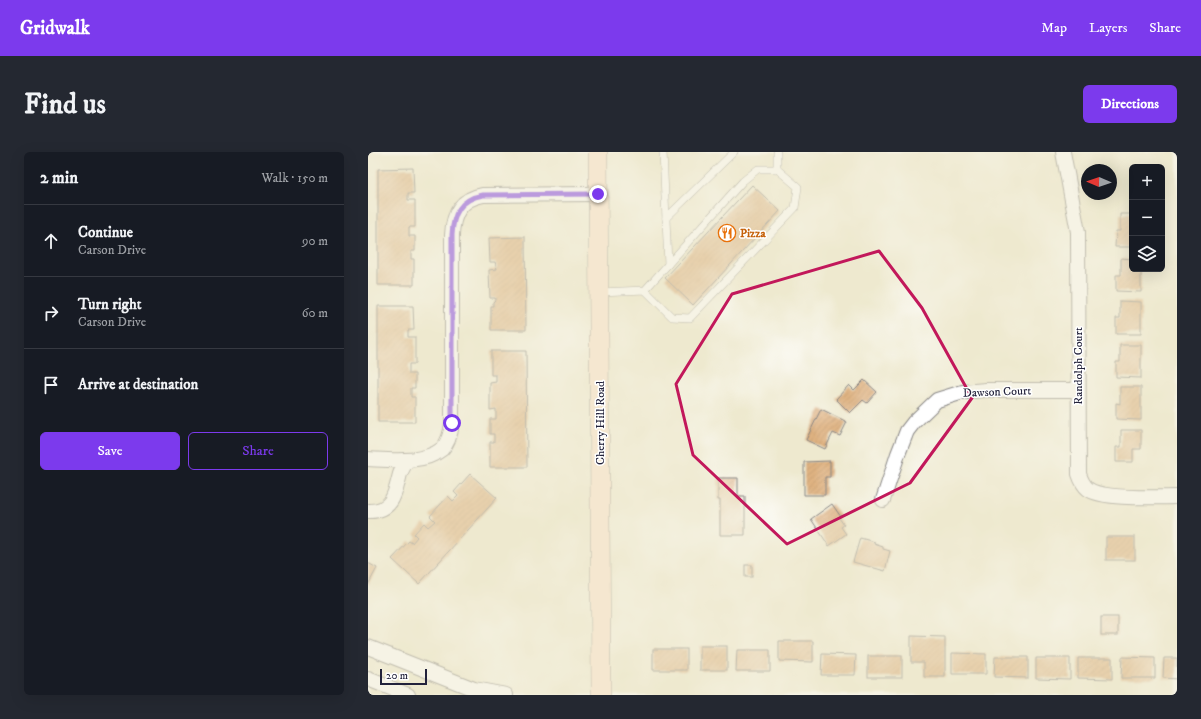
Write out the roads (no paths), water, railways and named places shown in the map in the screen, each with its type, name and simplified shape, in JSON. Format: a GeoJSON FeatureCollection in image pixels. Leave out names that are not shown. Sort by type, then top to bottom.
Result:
{"type":"FeatureCollection","features":[{"type":"Feature","properties":{"kind":"main road","name":"Cherry Hill Road"},"geometry":{"type":"LineString","coordinates":[[598,152],[600,292],[601,695]]}},
{"type":"Feature","properties":{"kind":"street","name":"Randolph Court"},"geometry":{"type":"LineString","coordinates":[[1063,152],[1078,232],[1079,474],[1084,485],[1095,493],[1103,495],[1116,497],[1177,497]]}},
{"type":"Feature","properties":{"kind":"street"},"geometry":{"type":"LineString","coordinates":[[368,459],[407,460],[421,458],[432,455],[442,448],[448,440],[452,423],[452,235],[456,214],[459,209],[467,200],[475,196],[483,195],[598,194]]}},
{"type":"Feature","properties":{"kind":"street","name":"Dawson Court"},"geometry":{"type":"LineString","coordinates":[[882,500],[907,431],[918,418],[938,400],[963,392],[986,390],[1078,390]]}},
{"type":"Feature","properties":{"kind":"street"},"geometry":{"type":"LineString","coordinates":[[368,511],[378,510],[392,501],[396,494],[400,474],[407,460]]}},
{"type":"Feature","properties":{"kind":"street"},"geometry":{"type":"LineString","coordinates":[[368,647],[474,690],[497,694]]}},
{"type":"Feature","properties":{"kind":"street"},"geometry":{"type":"LineString","coordinates":[[368,679],[408,695]]}},
{"type":"Feature","properties":{"kind":"lane"},"geometry":{"type":"LineString","coordinates":[[663,152],[668,264]]}},
{"type":"Feature","properties":{"kind":"lane"},"geometry":{"type":"LineString","coordinates":[[666,218],[734,152]]}},
{"type":"Feature","properties":{"kind":"lane"},"geometry":{"type":"LineString","coordinates":[[777,152],[777,169]]}},
{"type":"Feature","properties":{"kind":"lane"},"geometry":{"type":"LineString","coordinates":[[600,292],[645,290],[743,181],[758,169],[777,169],[798,187],[795,208],[690,318],[672,317],[645,290]]}},
{"type":"Feature","properties":{"kind":"place","name":"Pizza"},"geometry":{"type":"Point","coordinates":[727,233]}}]}
